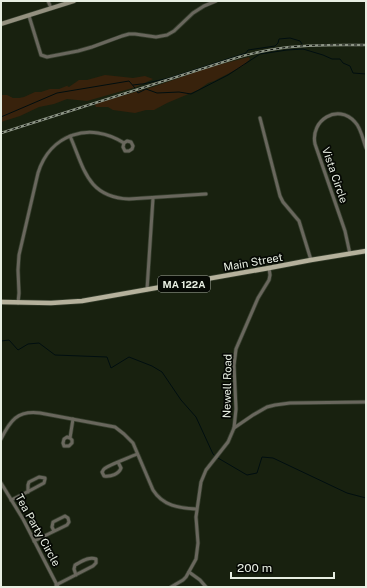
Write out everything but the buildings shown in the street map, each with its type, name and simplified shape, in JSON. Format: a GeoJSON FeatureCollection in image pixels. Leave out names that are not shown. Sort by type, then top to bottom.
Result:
{"type":"FeatureCollection","features":[{"type":"Feature","properties":{"kind":"main road"},"geometry":{"type":"LineString","coordinates":[[1,24],[74,1]]}},
{"type":"Feature","properties":{"kind":"main road","name":"Main Street"},"geometry":{"type":"LineString","coordinates":[[1,302],[51,303],[82,301],[366,251]]}},
{"type":"Feature","properties":{"kind":"street"},"geometry":{"type":"LineString","coordinates":[[48,1],[51,8]]}},
{"type":"Feature","properties":{"kind":"street"},"geometry":{"type":"LineString","coordinates":[[29,16],[41,55],[47,57],[78,51],[132,34],[156,37],[167,35],[174,31],[199,9],[216,1]]}},
{"type":"Feature","properties":{"kind":"street","name":"Vista Circle"},"geometry":{"type":"LineString","coordinates":[[350,254],[345,231],[315,144],[315,130],[320,122],[326,117],[336,114],[346,116],[353,120],[358,126],[366,148]]}},
{"type":"Feature","properties":{"kind":"street"},"geometry":{"type":"LineString","coordinates":[[260,118],[280,196],[283,202],[299,221],[311,260]]}},
{"type":"Feature","properties":{"kind":"street"},"geometry":{"type":"LineString","coordinates":[[18,303],[19,255],[36,181],[41,166],[49,151],[60,141],[82,132],[95,132],[110,136],[124,144]]}},
{"type":"Feature","properties":{"kind":"street"},"geometry":{"type":"LineString","coordinates":[[70,136],[89,180],[96,188],[104,193],[118,198],[129,199],[206,194]]}},
{"type":"Feature","properties":{"kind":"street"},"geometry":{"type":"LineString","coordinates":[[147,290],[153,198]]}},
{"type":"Feature","properties":{"kind":"street","name":"Newell Road"},"geometry":{"type":"LineString","coordinates":[[171,587],[183,580],[194,564],[198,543],[196,509],[203,476],[215,457],[228,442],[234,428],[236,409],[234,358],[236,349],[258,298],[269,279],[269,268]]}},
{"type":"Feature","properties":{"kind":"street"},"geometry":{"type":"LineString","coordinates":[[234,428],[255,413],[278,404],[366,402]]}},
{"type":"Feature","properties":{"kind":"street"},"geometry":{"type":"LineString","coordinates":[[1,439],[10,422],[18,416],[26,413],[37,413],[73,419],[119,429],[131,440],[153,490],[160,499],[171,506],[196,509]]}},
{"type":"Feature","properties":{"kind":"street"},"geometry":{"type":"LineString","coordinates":[[70,438],[73,419]]}},
{"type":"Feature","properties":{"kind":"street"},"geometry":{"type":"LineString","coordinates":[[118,462],[121,468],[120,471],[113,475],[104,476],[102,472],[104,469],[118,462],[138,454]]}},
{"type":"Feature","properties":{"kind":"street"},"geometry":{"type":"LineString","coordinates":[[11,500],[28,492],[44,483],[45,478],[39,477],[29,482],[28,492]]}},
{"type":"Feature","properties":{"kind":"street","name":"Tea Party Circle"},"geometry":{"type":"LineString","coordinates":[[1,483],[34,541],[57,586]]}},
{"type":"Feature","properties":{"kind":"street"},"geometry":{"type":"LineString","coordinates":[[34,541],[67,525],[69,522],[66,516],[53,522],[52,525],[54,531]]}},
{"type":"Feature","properties":{"kind":"street"},"geometry":{"type":"LineString","coordinates":[[57,586],[93,566],[96,563],[96,559],[93,557],[89,558],[75,565],[74,569],[76,575]]}},
{"type":"Feature","properties":{"kind":"street"},"geometry":{"type":"LineString","coordinates":[[189,572],[200,580],[206,587]]}},
{"type":"Feature","properties":{"kind":"shaded area"},"geometry":{"type":"Polygon","coordinates":[[[249,57],[250,59],[243,66],[208,83],[198,90],[154,110],[146,110],[135,113],[113,110],[108,107],[96,107],[95,105],[97,103],[153,87],[210,67],[249,57]]]}},
{"type":"Feature","properties":{"kind":"shaded area"},"geometry":{"type":"Polygon","coordinates":[[[105,75],[133,78],[145,76],[153,79],[136,87],[87,101],[67,99],[54,104],[39,107],[20,116],[1,122],[1,95],[19,98],[35,92],[59,89],[69,85],[67,86],[69,87],[79,80],[87,80],[105,75]]]}},
{"type":"Feature","properties":{"kind":"waterway"},"geometry":{"type":"LineString","coordinates":[[133,85],[169,78],[246,53],[248,50],[275,46],[279,39],[290,38],[300,41],[302,44]]}},
{"type":"Feature","properties":{"kind":"waterway"},"geometry":{"type":"LineString","coordinates":[[137,91],[138,93],[146,89],[157,93],[179,92],[191,94],[228,75],[260,54],[287,50],[303,49],[332,59],[340,59],[343,63],[350,66],[353,73],[366,74]]}},
{"type":"Feature","properties":{"kind":"waterway"},"geometry":{"type":"LineString","coordinates":[[1,117],[57,93],[129,81],[135,88]]}},
{"type":"Feature","properties":{"kind":"waterway"},"geometry":{"type":"LineString","coordinates":[[1,341],[9,340],[18,350],[28,344],[39,343],[55,355],[107,357],[111,368],[129,357],[152,366],[162,372],[181,400],[196,417],[215,456]]}},
{"type":"Feature","properties":{"kind":"waterway"},"geometry":{"type":"LineString","coordinates":[[218,458],[247,475],[257,473],[262,457],[273,458],[347,493],[366,498]]}},
{"type":"Feature","properties":{"kind":"railway"},"geometry":{"type":"LineString","coordinates":[[1,133],[250,54],[303,46],[366,45]]}}]}
